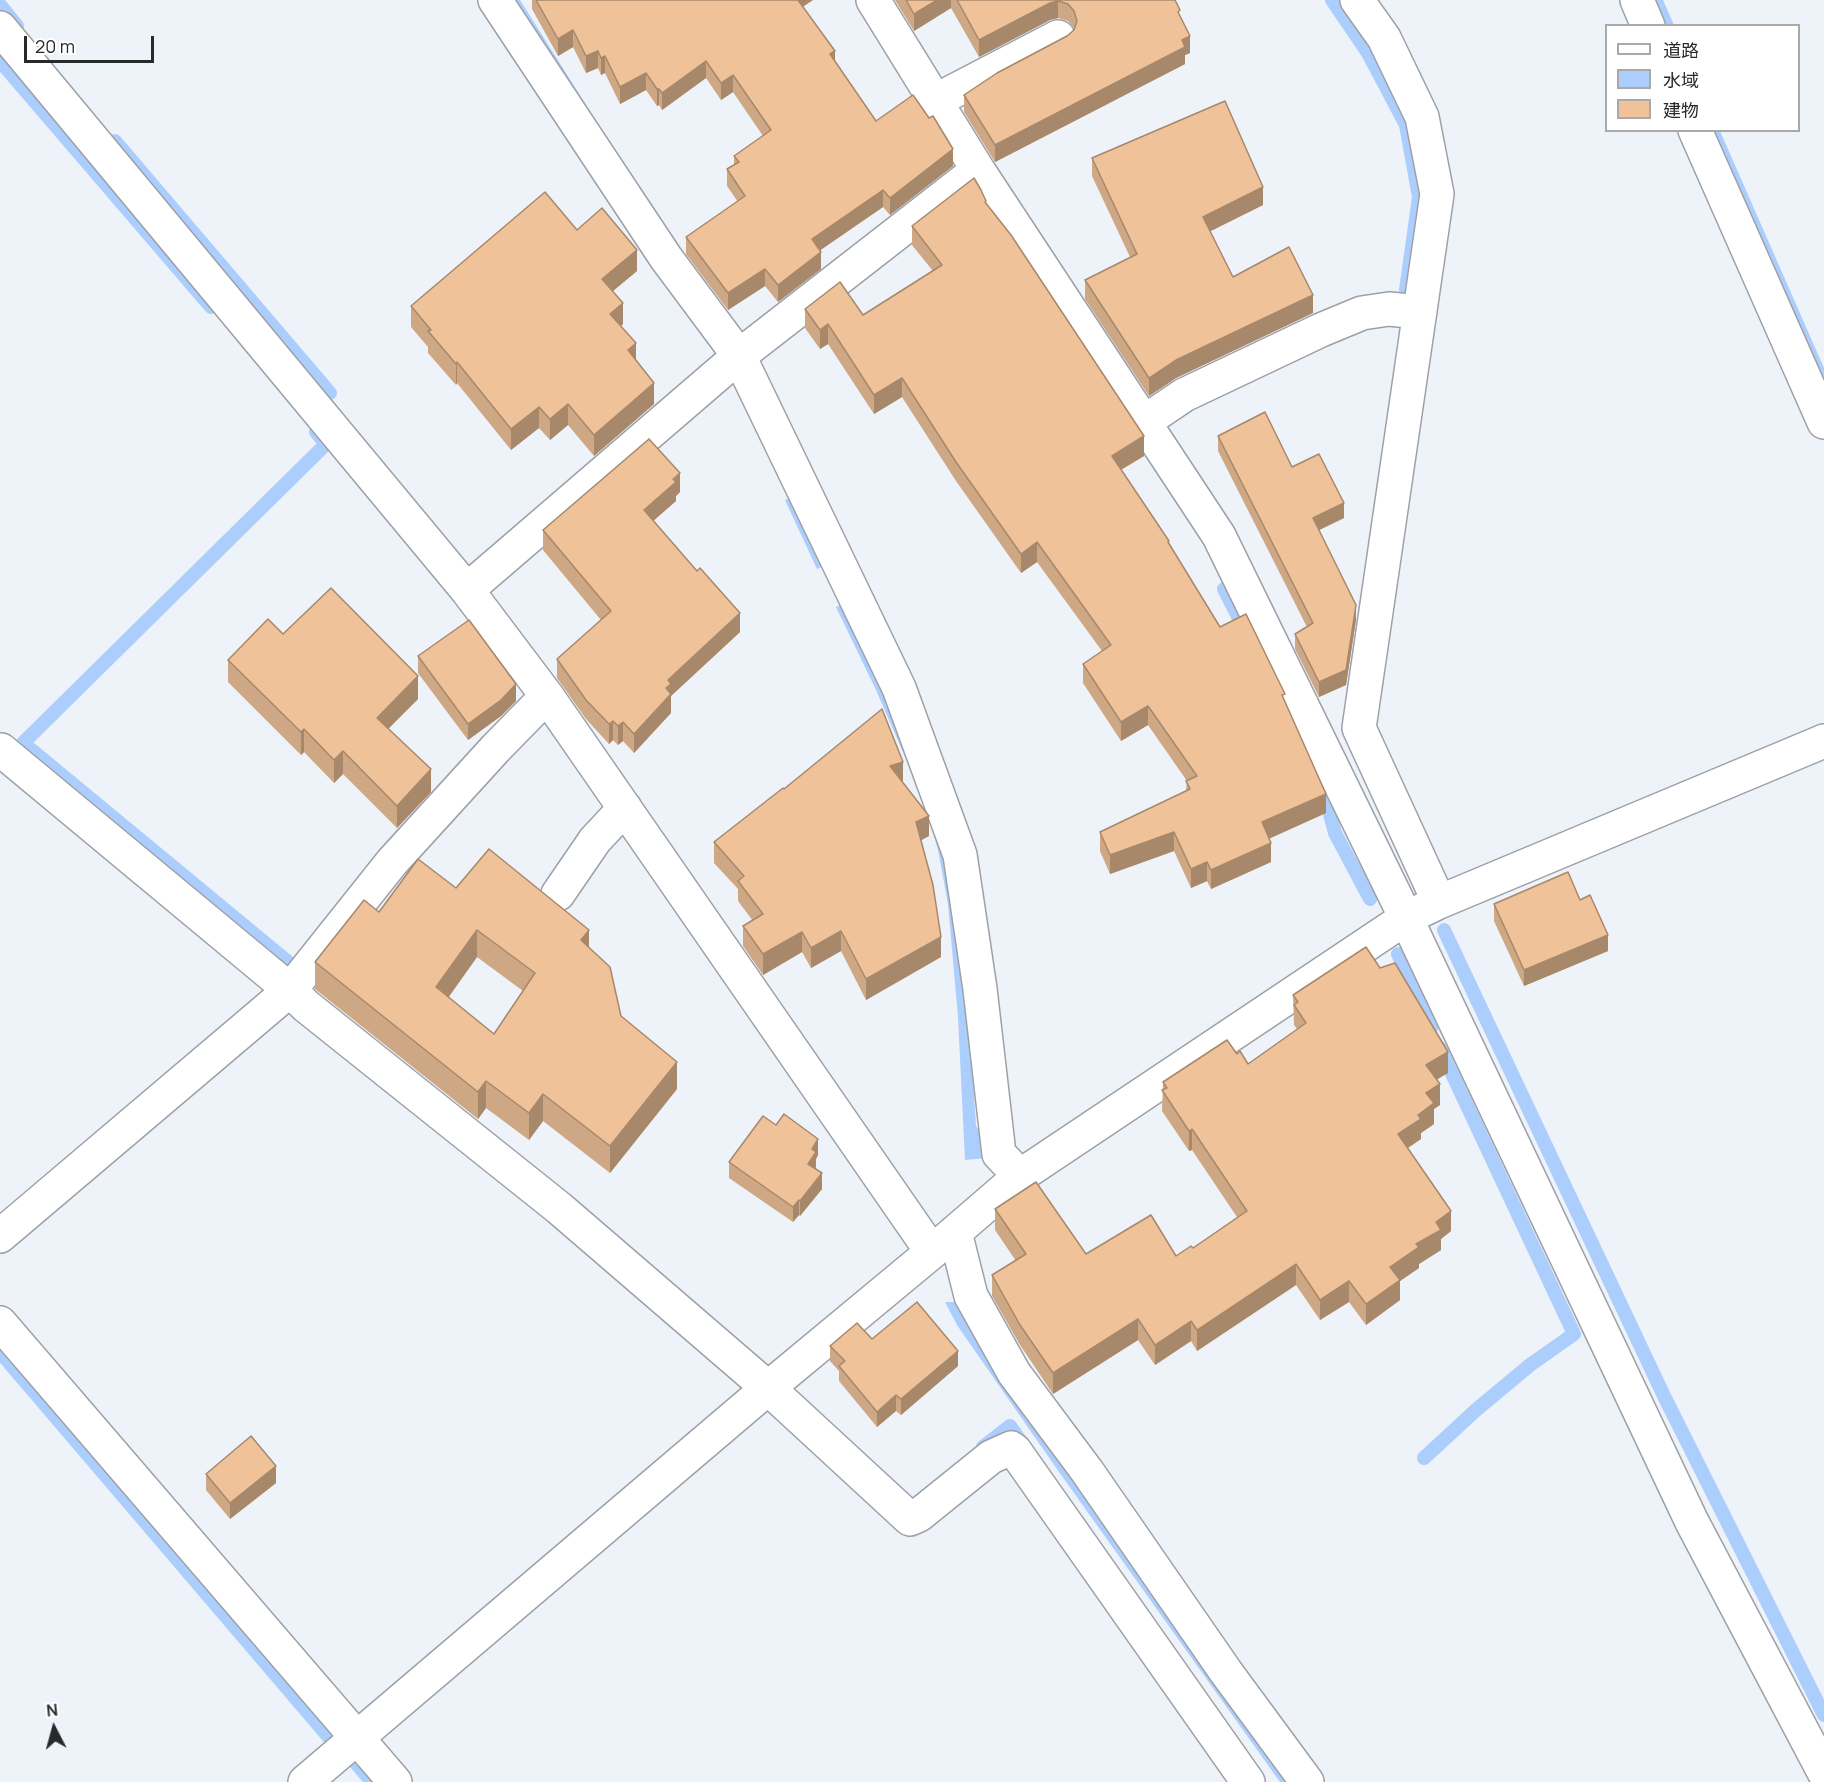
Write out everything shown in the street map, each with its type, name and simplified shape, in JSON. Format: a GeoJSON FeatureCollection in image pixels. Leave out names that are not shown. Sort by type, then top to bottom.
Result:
{"type":"FeatureCollection","features":[{"type":"Feature","properties":{"kind":"street"},"geometry":{"type":"LineString","coordinates":[[495,0],[666,258],[739,356],[899,687],[960,855],[980,989],[999,1154],[1020,1176]]}},
{"type":"Feature","properties":{"kind":"street"},"geometry":{"type":"LineString","coordinates":[[873,0],[978,170],[1220,536],[1406,918],[1692,1522],[1824,1772]]}},
{"type":"Feature","properties":{"kind":"street"},"geometry":{"type":"LineString","coordinates":[[1358,0],[1384,38],[1422,117],[1437,194],[1359,728],[1439,902]]}},
{"type":"Feature","properties":{"kind":"street"},"geometry":{"type":"LineString","coordinates":[[1637,0],[1647,24]]}},
{"type":"Feature","properties":{"kind":"street"},"geometry":{"type":"LineString","coordinates":[[0,27],[467,590],[547,696],[625,808],[944,1242],[1014,1373],[1087,1471],[1226,1672],[1307,1782]]}},
{"type":"Feature","properties":{"kind":"street"},"geometry":{"type":"LineString","coordinates":[[935,100],[1058,37]]}},
{"type":"Feature","properties":{"kind":"street"},"geometry":{"type":"LineString","coordinates":[[1696,132],[1824,422]]}},
{"type":"Feature","properties":{"kind":"street"},"geometry":{"type":"LineString","coordinates":[[467,590],[739,356],[978,170]]}},
{"type":"Feature","properties":{"kind":"street"},"geometry":{"type":"LineString","coordinates":[[1144,422],[1184,395],[1362,313],[1389,309],[1419,312]]}},
{"type":"Feature","properties":{"kind":"street"},"geometry":{"type":"LineString","coordinates":[[0,1236],[290,990],[392,862],[547,696]]}},
{"type":"Feature","properties":{"kind":"street"},"geometry":{"type":"LineString","coordinates":[[305,1782],[1020,1176],[1406,918],[1439,902],[1824,741]]}},
{"type":"Feature","properties":{"kind":"street"},"geometry":{"type":"LineString","coordinates":[[1,750],[290,990],[306,1006],[559,1208],[768,1388],[910,1519],[920,1515],[992,1457],[1011,1448],[1015,1451],[1248,1782]]}},
{"type":"Feature","properties":{"kind":"street"},"geometry":{"type":"LineString","coordinates":[[558,894],[595,840],[625,808]]}},
{"type":"Feature","properties":{"kind":"street"},"geometry":{"type":"LineString","coordinates":[[0,1323],[395,1782]]}},
{"type":"Feature","properties":{"kind":"water"},"geometry":{"type":"Polygon","coordinates":[[[513,0],[520,0],[656,216],[513,0]]]}},
{"type":"Feature","properties":{"kind":"water"},"geometry":{"type":"Polygon","coordinates":[[[1652,0],[1663,0],[1674,24],[1663,24],[1652,0]]]}},
{"type":"Feature","properties":{"kind":"water"},"geometry":{"type":"Polygon","coordinates":[[[1708,132],[1720,132],[1824,368],[1824,395],[1708,132]]]}},
{"type":"Feature","properties":{"kind":"water"},"geometry":{"type":"Polygon","coordinates":[[[796,495],[828,564],[817,569],[785,500],[796,495]]]}},
{"type":"Feature","properties":{"kind":"water"},"geometry":{"type":"Polygon","coordinates":[[[846,602],[931,787],[966,964],[976,1126],[985,1138],[987,1158],[965,1160],[958,1017],[948,904],[938,850],[925,803],[876,690],[836,607],[846,602]]]}},
{"type":"Feature","properties":{"kind":"water"},"geometry":{"type":"Polygon","coordinates":[[[945,1302],[961,1302],[964,1319],[1003,1376],[1292,1782],[1280,1782],[1059,1472],[957,1325],[945,1302]]]}},
{"type":"Feature","properties":{"kind":"building"},"geometry":{"type":"Polygon","coordinates":[[[536,0],[798,0],[835,51],[830,54],[876,121],[913,95],[929,118],[933,116],[953,149],[890,198],[883,190],[812,239],[821,252],[778,285],[765,269],[728,293],[686,237],[745,196],[727,169],[739,162],[734,156],[771,130],[733,75],[721,83],[706,61],[662,93],[646,73],[620,87],[605,56],[601,58],[598,51],[586,56],[573,30],[558,39],[536,0]]]}},
{"type":"Feature","properties":{"kind":"building"},"geometry":{"type":"Polygon","coordinates":[[[906,0],[937,0],[914,14],[906,0]]]}},
{"type":"Feature","properties":{"kind":"building"},"geometry":{"type":"Polygon","coordinates":[[[957,0],[1175,0],[1180,10],[1178,12],[1190,36],[1182,40],[1185,47],[995,145],[964,95],[997,73],[1067,36],[1074,30],[1077,21],[1074,11],[1068,4],[1058,1],[979,40],[957,0]]]}},
{"type":"Feature","properties":{"kind":"building"},"geometry":{"type":"Polygon","coordinates":[[[1225,101],[1263,187],[1203,217],[1233,277],[1289,247],[1313,295],[1176,360],[1149,378],[1085,280],[1137,254],[1092,158],[1225,101]]]}},
{"type":"Feature","properties":{"kind":"building"},"geometry":{"type":"Polygon","coordinates":[[[974,178],[985,202],[1011,235],[1144,436],[1112,456],[1169,541],[1220,627],[1246,614],[1285,694],[1282,695],[1326,794],[1262,822],[1271,843],[1211,870],[1207,862],[1191,869],[1174,832],[1110,855],[1100,832],[1190,789],[1186,781],[1197,776],[1148,706],[1121,722],[1083,664],[1111,645],[1037,542],[1021,554],[956,462],[902,378],[874,395],[828,324],[820,330],[805,309],[840,282],[863,315],[942,265],[912,226],[974,178]]]}},
{"type":"Feature","properties":{"kind":"building"},"geometry":{"type":"Polygon","coordinates":[[[545,192],[577,230],[602,208],[637,250],[602,279],[623,303],[610,314],[636,343],[628,350],[654,383],[594,435],[568,404],[550,419],[539,407],[511,429],[457,362],[456,364],[428,331],[431,330],[411,306],[545,192]]]}},
{"type":"Feature","properties":{"kind":"building"},"geometry":{"type":"Polygon","coordinates":[[[1265,412],[1292,467],[1319,454],[1344,503],[1313,518],[1356,605],[1346,670],[1319,682],[1295,634],[1313,623],[1218,436],[1265,412]]]}},
{"type":"Feature","properties":{"kind":"building"},"geometry":{"type":"Polygon","coordinates":[[[649,439],[680,473],[673,479],[676,482],[644,510],[697,571],[700,568],[740,613],[668,680],[671,684],[666,688],[671,694],[634,734],[623,722],[618,726],[613,721],[609,724],[586,700],[557,659],[611,611],[543,530],[649,439]]]}},
{"type":"Feature","properties":{"kind":"building"},"geometry":{"type":"Polygon","coordinates":[[[331,588],[418,676],[377,718],[431,769],[397,806],[343,751],[334,760],[304,729],[301,732],[228,660],[268,619],[283,634],[331,588]]]}},
{"type":"Feature","properties":{"kind":"building"},"geometry":{"type":"Polygon","coordinates":[[[469,620],[516,684],[501,700],[468,724],[418,656],[469,620]]]}},
{"type":"Feature","properties":{"kind":"building"},"geometry":{"type":"Polygon","coordinates":[[[882,709],[903,762],[890,766],[929,816],[916,822],[933,885],[941,937],[866,979],[841,931],[811,948],[802,932],[763,954],[743,926],[763,914],[738,881],[744,876],[714,842],[784,789],[882,709]]]}},
{"type":"Feature","properties":{"kind":"building"},"geometry":{"type":"Polygon","coordinates":[[[489,849],[589,930],[581,940],[610,967],[621,1016],[677,1062],[610,1146],[543,1094],[529,1113],[486,1081],[478,1092],[315,962],[364,900],[379,912],[418,859],[456,888],[489,849]],[[477,930],[436,987],[494,1034],[535,973],[477,930]]]}},
{"type":"Feature","properties":{"kind":"building"},"geometry":{"type":"Polygon","coordinates":[[[1568,872],[1580,900],[1590,895],[1608,935],[1524,970],[1494,904],[1568,872]]]}},
{"type":"Feature","properties":{"kind":"building"},"geometry":{"type":"Polygon","coordinates":[[[1366,947],[1380,968],[1395,963],[1448,1052],[1426,1065],[1440,1084],[1426,1093],[1434,1103],[1418,1115],[1421,1119],[1398,1134],[1451,1211],[1436,1222],[1441,1230],[1416,1244],[1419,1247],[1390,1267],[1400,1280],[1366,1304],[1349,1281],[1320,1300],[1296,1264],[1197,1330],[1191,1321],[1155,1345],[1138,1319],[1053,1373],[1020,1325],[992,1275],[1026,1254],[995,1209],[1036,1182],[1086,1254],[1151,1215],[1176,1256],[1191,1246],[1193,1248],[1247,1211],[1192,1129],[1189,1131],[1162,1090],[1167,1088],[1163,1082],[1227,1040],[1237,1054],[1240,1051],[1248,1064],[1306,1023],[1294,1005],[1298,1002],[1293,995],[1366,947]]]}},
{"type":"Feature","properties":{"kind":"building"},"geometry":{"type":"Polygon","coordinates":[[[784,1114],[818,1139],[812,1149],[816,1152],[808,1164],[822,1173],[793,1207],[729,1162],[763,1116],[776,1125],[784,1114]]]}},
{"type":"Feature","properties":{"kind":"building"},"geometry":{"type":"Polygon","coordinates":[[[917,1302],[958,1351],[901,1399],[896,1395],[877,1412],[839,1366],[845,1361],[830,1346],[857,1323],[872,1339],[917,1302]]]}},
{"type":"Feature","properties":{"kind":"building"},"geometry":{"type":"Polygon","coordinates":[[[251,1436],[276,1466],[230,1503],[206,1474],[251,1436]]]}},
{"type":"Feature","properties":{"kind":"waterway"},"geometry":{"type":"LineString","coordinates":[[1332,0],[1368,53],[1406,125],[1419,197],[1406,290]]}},
{"type":"Feature","properties":{"kind":"waterway"},"geometry":{"type":"LineString","coordinates":[[0,5],[17,26]]}},
{"type":"Feature","properties":{"kind":"waterway"},"geometry":{"type":"LineString","coordinates":[[0,61],[211,307]]}},
{"type":"Feature","properties":{"kind":"waterway"},"geometry":{"type":"LineString","coordinates":[[115,141],[330,393]]}},
{"type":"Feature","properties":{"kind":"waterway"},"geometry":{"type":"LineString","coordinates":[[294,967],[23,743],[326,444],[316,432]]}},
{"type":"Feature","properties":{"kind":"waterway"},"geometry":{"type":"LineString","coordinates":[[1224,589],[1247,634]]}},
{"type":"Feature","properties":{"kind":"waterway"},"geometry":{"type":"LineString","coordinates":[[1319,787],[1327,803],[1335,833],[1370,899]]}},
{"type":"Feature","properties":{"kind":"waterway"},"geometry":{"type":"LineString","coordinates":[[1444,930],[1664,1396],[1824,1715]]}},
{"type":"Feature","properties":{"kind":"waterway"},"geometry":{"type":"LineString","coordinates":[[1398,954],[1431,1028]]}},
{"type":"Feature","properties":{"kind":"waterway"},"geometry":{"type":"LineString","coordinates":[[1424,1458],[1530,1365],[1574,1334],[1440,1048]]}},
{"type":"Feature","properties":{"kind":"waterway"},"geometry":{"type":"LineString","coordinates":[[0,1352],[333,1742]]}},
{"type":"Feature","properties":{"kind":"waterway"},"geometry":{"type":"LineString","coordinates":[[983,1447],[1010,1426],[1024,1446]]}},
{"type":"Feature","properties":{"kind":"waterway"},"geometry":{"type":"LineString","coordinates":[[355,1762],[372,1782]]}}]}
